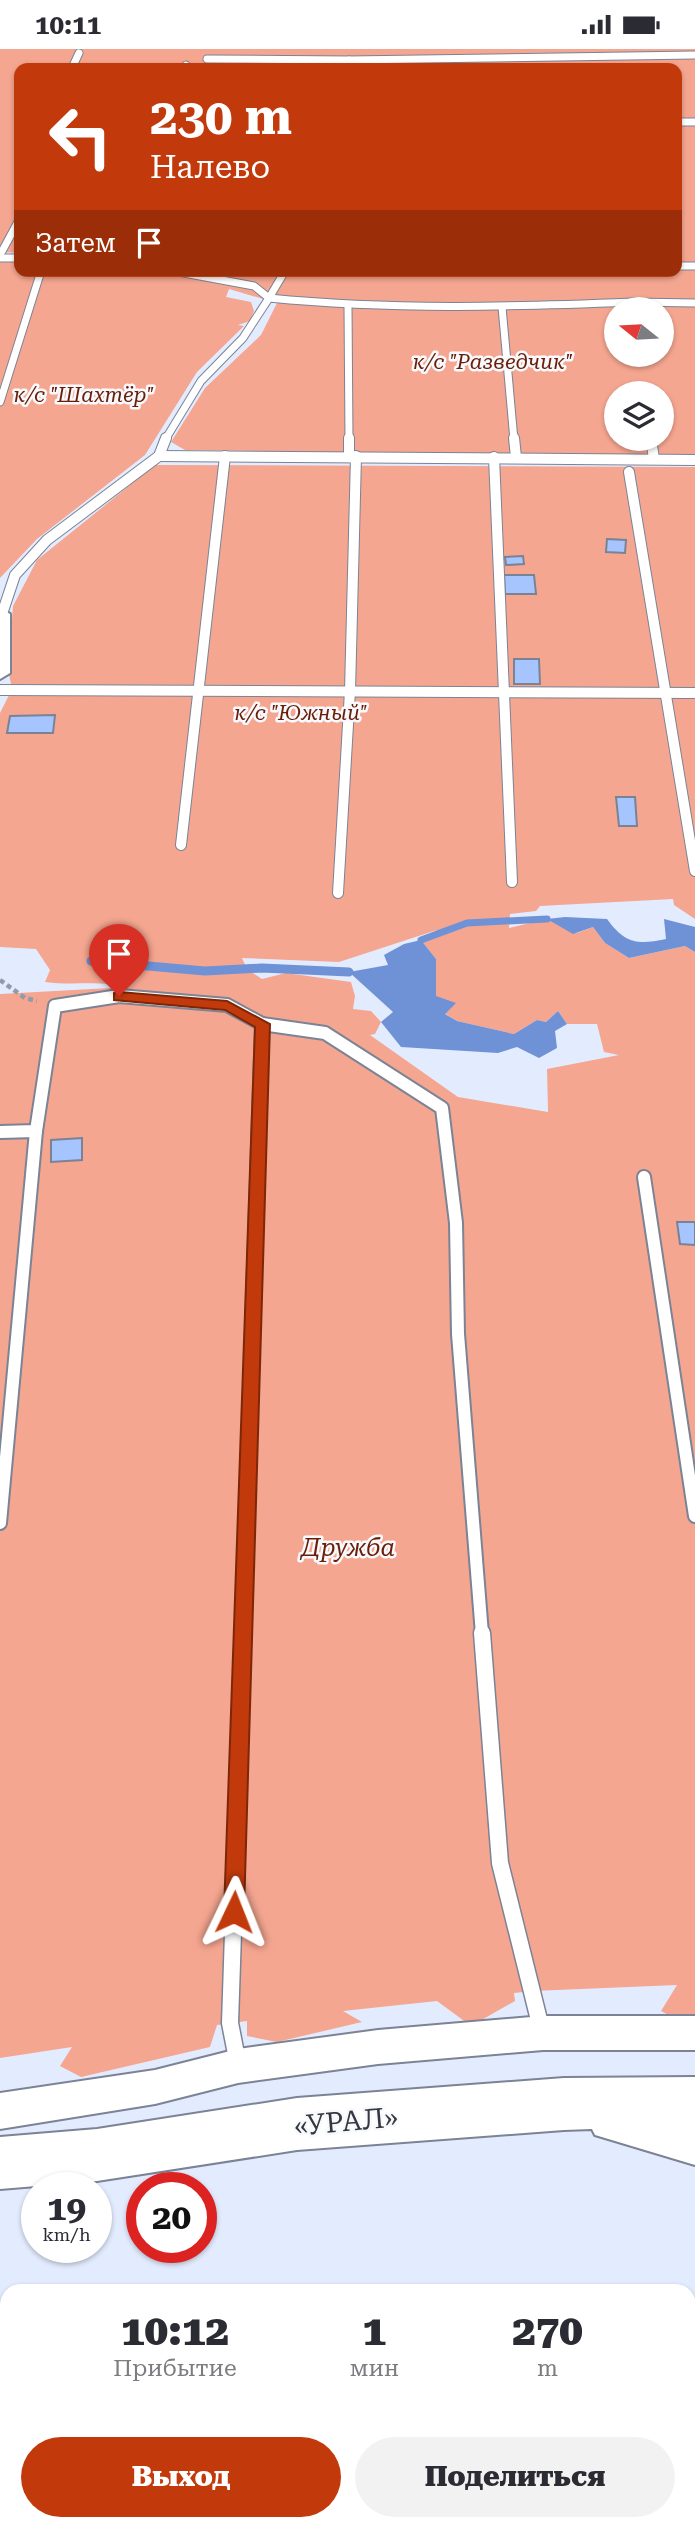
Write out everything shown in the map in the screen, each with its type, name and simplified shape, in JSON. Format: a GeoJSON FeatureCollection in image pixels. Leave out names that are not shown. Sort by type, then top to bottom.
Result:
{"type":"FeatureCollection","features":[{"type":"Feature","properties":{"kind":"highway","name":"«УРАЛ»"},"geometry":{"type":"LineString","coordinates":[[0,2163],[97,2155],[297,2124],[564,2104],[695,2103]]}},
{"type":"Feature","properties":{"kind":"highway"},"geometry":{"type":"LineString","coordinates":[[564,2104],[695,2139]]}},
{"type":"Feature","properties":{"kind":"street"},"geometry":{"type":"LineString","coordinates":[[0,673],[1,614]]}},
{"type":"Feature","properties":{"kind":"street"},"geometry":{"type":"LineString","coordinates":[[0,2111],[155,2087],[238,2066],[378,2047],[542,2033],[695,2033]]}},
{"type":"Feature","properties":{"kind":"lane"},"geometry":{"type":"LineString","coordinates":[[74,63],[79,53]]}},
{"type":"Feature","properties":{"kind":"lane"},"geometry":{"type":"LineString","coordinates":[[207,59],[349,60],[695,55]]}},
{"type":"Feature","properties":{"kind":"lane"},"geometry":{"type":"LineString","coordinates":[[0,256],[14,229]]}},
{"type":"Feature","properties":{"kind":"lane"},"geometry":{"type":"LineString","coordinates":[[0,402],[39,277]]}},
{"type":"Feature","properties":{"kind":"lane"},"geometry":{"type":"LineString","coordinates":[[205,277],[254,286],[269,298],[348,306],[604,306]]}},
{"type":"Feature","properties":{"kind":"lane"},"geometry":{"type":"LineString","coordinates":[[1,614],[15,575],[47,540],[159,456],[164,442],[201,381],[243,338],[281,277]]}},
{"type":"Feature","properties":{"kind":"lane"},"geometry":{"type":"LineString","coordinates":[[674,304],[695,303]]}},
{"type":"Feature","properties":{"kind":"lane"},"geometry":{"type":"LineString","coordinates":[[338,893],[350,691],[352,456],[348,306]]}},
{"type":"Feature","properties":{"kind":"lane"},"geometry":{"type":"LineString","coordinates":[[502,307],[516,457]]}},
{"type":"Feature","properties":{"kind":"lane"},"geometry":{"type":"LineString","coordinates":[[653,451],[654,459]]}},
{"type":"Feature","properties":{"kind":"lane"},"geometry":{"type":"LineString","coordinates":[[159,456],[695,460]]}},
{"type":"Feature","properties":{"kind":"lane"},"geometry":{"type":"LineString","coordinates":[[181,845],[225,456]]}},
{"type":"Feature","properties":{"kind":"lane"},"geometry":{"type":"LineString","coordinates":[[494,457],[512,882]]}},
{"type":"Feature","properties":{"kind":"lane"},"geometry":{"type":"LineString","coordinates":[[629,472],[695,871]]}},
{"type":"Feature","properties":{"kind":"lane"},"geometry":{"type":"LineString","coordinates":[[0,689],[695,693]]}},
{"type":"Feature","properties":{"kind":"lane"},"geometry":{"type":"LineString","coordinates":[[0,1523],[36,1131],[55,1006],[119,996],[227,1005],[262,1024],[325,1033],[442,1108],[456,1223],[458,1333],[500,1863],[542,2033]]}},
{"type":"Feature","properties":{"kind":"lane"},"geometry":{"type":"LineString","coordinates":[[238,2066],[230,2023],[262,1024]]}},
{"type":"Feature","properties":{"kind":"lane"},"geometry":{"type":"LineString","coordinates":[[0,1132],[36,1131]]}},
{"type":"Feature","properties":{"kind":"lane"},"geometry":{"type":"LineString","coordinates":[[644,1177],[695,1516]]}},
{"type":"Feature","properties":{"kind":"path"},"geometry":{"type":"LineString","coordinates":[[0,980],[25,998],[55,1006]]}},
{"type":"Feature","properties":{"kind":"green space","name":"к/с \"Разведчик\""},"geometry":{"type":"Polygon","coordinates":[[[0,49],[695,49],[695,457],[185,450],[171,442],[205,388],[261,335],[277,303],[229,289],[226,297],[251,302],[254,311],[250,321],[238,325],[244,326],[197,372],[145,455],[37,539],[0,578],[0,261],[14,261],[14,277],[682,277],[682,63],[14,63],[14,253],[0,252],[0,49]]]}},
{"type":"Feature","properties":{"kind":"green space","name":"Дружба"},"geometry":{"type":"Polygon","coordinates":[[[155,465],[695,467],[695,919],[674,905],[673,899],[540,906],[536,911],[510,914],[509,928],[547,919],[577,933],[593,927],[605,943],[629,958],[685,946],[695,952],[695,2022],[685,2024],[661,2011],[677,1985],[533,1991],[514,1993],[515,2001],[471,2026],[437,2001],[343,2011],[362,2022],[277,2042],[247,2036],[247,2021],[217,2025],[210,2047],[81,2077],[60,2066],[72,2047],[0,2058],[0,994],[128,987],[45,982],[50,970],[36,949],[0,947],[0,713],[12,689],[8,669],[13,606],[37,560],[155,465]],[[437,930],[339,962],[242,958],[247,969],[262,979],[286,973],[351,982],[355,996],[353,1009],[371,1011],[381,1022],[375,1034],[370,1035],[458,1097],[548,1112],[547,1069],[619,1055],[604,1052],[597,1024],[567,1024],[558,1011],[546,1022],[537,1020],[514,1034],[457,1021],[444,1013],[436,997],[436,959],[421,940],[437,930]]]}},
{"type":"Feature","properties":{"kind":"water"},"geometry":{"type":"Polygon","coordinates":[[[547,919],[607,919],[620,934],[640,942],[666,939],[664,919],[695,927],[695,952],[685,946],[629,958],[605,943],[593,927],[573,934],[547,919]]]}},
{"type":"Feature","properties":{"kind":"water"},"geometry":{"type":"Polygon","coordinates":[[[421,940],[436,959],[436,996],[456,1003],[445,1014],[457,1021],[514,1034],[537,1020],[546,1022],[558,1011],[567,1024],[555,1031],[557,1048],[539,1058],[517,1047],[498,1053],[401,1047],[381,1022],[393,1012],[349,972],[388,965],[384,955],[404,944],[421,940]]]}},
{"type":"Feature","properties":{"kind":"building"},"geometry":{"type":"Polygon","coordinates":[[[607,539],[626,540],[625,553],[606,552],[607,539]]]}},
{"type":"Feature","properties":{"kind":"building"},"geometry":{"type":"Polygon","coordinates":[[[523,556],[524,564],[506,565],[505,557],[523,556]]]}},
{"type":"Feature","properties":{"kind":"building"},"geometry":{"type":"Polygon","coordinates":[[[504,575],[534,575],[536,594],[505,594],[504,575]]]}},
{"type":"Feature","properties":{"kind":"building"},"geometry":{"type":"Polygon","coordinates":[[[514,659],[539,659],[540,684],[514,684],[514,659]]]}},
{"type":"Feature","properties":{"kind":"building"},"geometry":{"type":"Polygon","coordinates":[[[55,715],[53,733],[7,733],[10,716],[55,715]]]}},
{"type":"Feature","properties":{"kind":"building"},"geometry":{"type":"Polygon","coordinates":[[[616,797],[635,797],[637,826],[619,826],[616,797]]]}},
{"type":"Feature","properties":{"kind":"building"},"geometry":{"type":"Polygon","coordinates":[[[82,1138],[82,1160],[51,1162],[51,1140],[82,1138]]]}},
{"type":"Feature","properties":{"kind":"building"},"geometry":{"type":"Polygon","coordinates":[[[677,1222],[695,1222],[695,1245],[680,1244],[677,1222]]]}},
{"type":"Feature","properties":{"kind":"waterway"},"geometry":{"type":"LineString","coordinates":[[421,940],[467,923],[547,919]]}},
{"type":"Feature","properties":{"kind":"waterway"},"geometry":{"type":"LineString","coordinates":[[91,961],[205,971],[262,968],[349,972]]}},
{"type":"Feature","properties":{"kind":"route"},"geometry":{"type":"LineString","coordinates":[[119,996],[227,1005],[262,1024],[234,1912]]}},
{"type":"Feature","properties":{"kind":"park label","name":"к/с \"Шахтёр\""},"geometry":{"type":"Point","coordinates":[84,395]}},
{"type":"Feature","properties":{"kind":"park label","name":"к/с \"Южный\""},"geometry":{"type":"Point","coordinates":[301,713]}}]}
